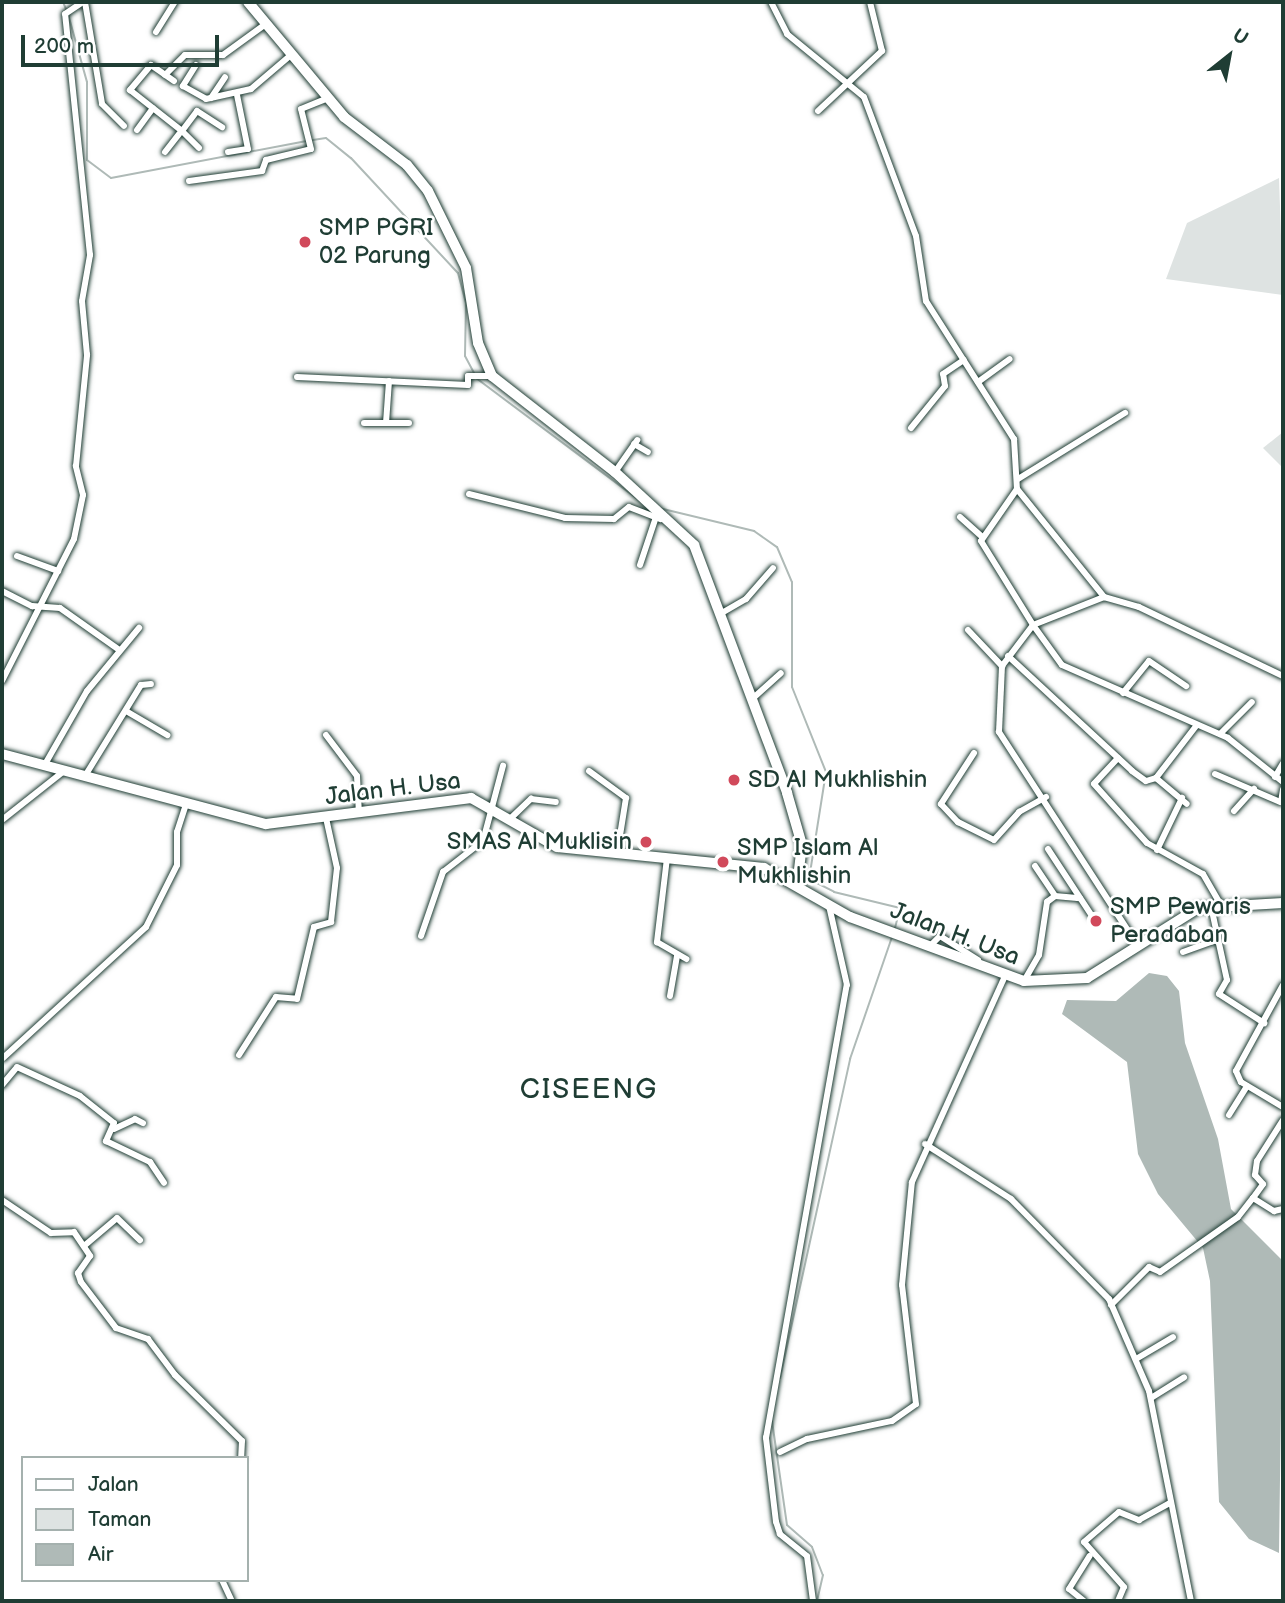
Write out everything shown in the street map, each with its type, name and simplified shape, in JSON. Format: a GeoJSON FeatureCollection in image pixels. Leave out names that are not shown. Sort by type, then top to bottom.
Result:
{"type":"FeatureCollection","features":[{"type":"Feature","properties":{"kind":"street"},"geometry":{"type":"LineString","coordinates":[[2,681],[76,535],[83,495],[76,466],[87,355],[82,301],[90,256],[67,11],[84,2],[102,104],[124,126]]}},
{"type":"Feature","properties":{"kind":"street"},"geometry":{"type":"LineString","coordinates":[[156,32],[175,2]]}},
{"type":"Feature","properties":{"kind":"street"},"geometry":{"type":"LineString","coordinates":[[248,2],[268,22],[328,98],[407,165],[440,212],[473,290],[478,343],[492,376],[615,472],[647,501],[657,516],[694,545],[717,616],[751,699],[802,845],[796,886]]}},
{"type":"Feature","properties":{"kind":"street"},"geometry":{"type":"LineString","coordinates":[[771,2],[787,34],[847,82],[866,101],[914,230],[926,301],[1014,439],[1017,489],[982,537]]}},
{"type":"Feature","properties":{"kind":"street"},"geometry":{"type":"LineString","coordinates":[[818,111],[882,51],[870,2]]}},
{"type":"Feature","properties":{"kind":"street"},"geometry":{"type":"LineString","coordinates":[[165,75],[185,55],[223,55],[268,22]]}},
{"type":"Feature","properties":{"kind":"street"},"geometry":{"type":"LineString","coordinates":[[196,65],[183,86],[211,99],[237,95],[292,54]]}},
{"type":"Feature","properties":{"kind":"street"},"geometry":{"type":"LineString","coordinates":[[174,81],[151,65],[130,90],[199,148]]}},
{"type":"Feature","properties":{"kind":"street"},"geometry":{"type":"LineString","coordinates":[[211,99],[225,77]]}},
{"type":"Feature","properties":{"kind":"street"},"geometry":{"type":"LineString","coordinates":[[228,152],[248,149],[237,95]]}},
{"type":"Feature","properties":{"kind":"street"},"geometry":{"type":"LineString","coordinates":[[189,181],[262,171],[266,160],[313,145],[301,109],[328,98]]}},
{"type":"Feature","properties":{"kind":"street"},"geometry":{"type":"LineString","coordinates":[[137,130],[153,108]]}},
{"type":"Feature","properties":{"kind":"street"},"geometry":{"type":"LineString","coordinates":[[165,152],[197,111],[222,127]]}},
{"type":"Feature","properties":{"kind":"street"},"geometry":{"type":"LineString","coordinates":[[978,382],[1010,359]]}},
{"type":"Feature","properties":{"kind":"street"},"geometry":{"type":"LineString","coordinates":[[911,428],[945,386],[942,375],[964,360]]}},
{"type":"Feature","properties":{"kind":"street"},"geometry":{"type":"LineString","coordinates":[[297,377],[468,385],[471,376],[492,376]]}},
{"type":"Feature","properties":{"kind":"street"},"geometry":{"type":"LineString","coordinates":[[386,423],[389,381]]}},
{"type":"Feature","properties":{"kind":"street"},"geometry":{"type":"LineString","coordinates":[[1018,479],[1125,414]]}},
{"type":"Feature","properties":{"kind":"street"},"geometry":{"type":"LineString","coordinates":[[364,423],[409,424]]}},
{"type":"Feature","properties":{"kind":"street"},"geometry":{"type":"LineString","coordinates":[[615,472],[635,442],[648,452]]}},
{"type":"Feature","properties":{"kind":"street"},"geometry":{"type":"LineString","coordinates":[[1017,489],[1104,597],[1139,607],[1283,676]]}},
{"type":"Feature","properties":{"kind":"street"},"geometry":{"type":"LineString","coordinates":[[469,494],[565,518],[614,519],[629,507],[657,516]]}},
{"type":"Feature","properties":{"kind":"street"},"geometry":{"type":"LineString","coordinates":[[639,565],[657,516]]}},
{"type":"Feature","properties":{"kind":"street"},"geometry":{"type":"LineString","coordinates":[[960,517],[982,537],[1032,625],[1062,665],[1196,726],[1220,734],[1283,782]]}},
{"type":"Feature","properties":{"kind":"street"},"geometry":{"type":"LineString","coordinates":[[17,556],[58,570]]}},
{"type":"Feature","properties":{"kind":"street"},"geometry":{"type":"LineString","coordinates":[[717,616],[746,599],[773,568]]}},
{"type":"Feature","properties":{"kind":"street"},"geometry":{"type":"LineString","coordinates":[[2,592],[41,607],[60,608],[118,649]]}},
{"type":"Feature","properties":{"kind":"street"},"geometry":{"type":"LineString","coordinates":[[1104,597],[1032,625],[1002,666],[999,732],[1046,797],[1136,943]]}},
{"type":"Feature","properties":{"kind":"street"},"geometry":{"type":"LineString","coordinates":[[44,766],[118,649],[139,628]]}},
{"type":"Feature","properties":{"kind":"street"},"geometry":{"type":"LineString","coordinates":[[968,630],[1002,666]]}},
{"type":"Feature","properties":{"kind":"street"},"geometry":{"type":"LineString","coordinates":[[1008,656],[1146,781],[1156,779],[1196,726]]}},
{"type":"Feature","properties":{"kind":"street"},"geometry":{"type":"LineString","coordinates":[[1123,693],[1149,661],[1186,686]]}},
{"type":"Feature","properties":{"kind":"street"},"geometry":{"type":"LineString","coordinates":[[751,699],[781,673]]}},
{"type":"Feature","properties":{"kind":"street"},"geometry":{"type":"LineString","coordinates":[[85,776],[141,685],[151,684]]}},
{"type":"Feature","properties":{"kind":"street"},"geometry":{"type":"LineString","coordinates":[[1220,734],[1252,702]]}},
{"type":"Feature","properties":{"kind":"street"},"geometry":{"type":"LineString","coordinates":[[126,711],[167,735]]}},
{"type":"Feature","properties":{"kind":"street"},"geometry":{"type":"LineString","coordinates":[[326,735],[357,776],[359,813]]}},
{"type":"Feature","properties":{"kind":"street"},"geometry":{"type":"LineString","coordinates":[[974,753],[941,804],[958,822],[994,840],[1019,812],[1046,797]]}},
{"type":"Feature","properties":{"kind":"street","name":"Jalan H. Usa"},"geometry":{"type":"LineString","coordinates":[[2,754],[266,824],[326,818],[446,798],[489,805],[557,847],[764,868],[829,906],[903,935],[991,975],[1024,981],[1087,978],[1136,943],[1215,904],[1283,903]]}},
{"type":"Feature","properties":{"kind":"street"},"geometry":{"type":"LineString","coordinates":[[1118,758],[1094,784],[1157,850],[1203,874],[1215,904],[1218,939],[1227,980],[1219,994],[1264,1023]]}},
{"type":"Feature","properties":{"kind":"street"},"geometry":{"type":"LineString","coordinates":[[1275,777],[1283,763]]}},
{"type":"Feature","properties":{"kind":"street"},"geometry":{"type":"LineString","coordinates":[[421,936],[443,872],[483,841],[489,805],[503,766]]}},
{"type":"Feature","properties":{"kind":"street"},"geometry":{"type":"LineString","coordinates":[[2,820],[64,771]]}},
{"type":"Feature","properties":{"kind":"street"},"geometry":{"type":"LineString","coordinates":[[589,771],[626,798],[617,854]]}},
{"type":"Feature","properties":{"kind":"street"},"geometry":{"type":"LineString","coordinates":[[1215,774],[1282,802],[1283,789]]}},
{"type":"Feature","properties":{"kind":"street"},"geometry":{"type":"LineString","coordinates":[[1156,779],[1184,801],[1157,850]]}},
{"type":"Feature","properties":{"kind":"street"},"geometry":{"type":"LineString","coordinates":[[1234,811],[1254,789]]}},
{"type":"Feature","properties":{"kind":"street"},"geometry":{"type":"LineString","coordinates":[[510,818],[531,799],[556,802]]}},
{"type":"Feature","properties":{"kind":"street"},"geometry":{"type":"LineString","coordinates":[[114,1129],[80,1096],[12,1069],[3,1056],[146,927],[174,874],[186,804]]}},
{"type":"Feature","properties":{"kind":"street"},"geometry":{"type":"LineString","coordinates":[[239,1055],[276,997],[297,999],[314,927],[331,922],[337,868],[326,818]]}},
{"type":"Feature","properties":{"kind":"street"},"geometry":{"type":"LineString","coordinates":[[1048,849],[1093,916]]}},
{"type":"Feature","properties":{"kind":"street"},"geometry":{"type":"LineString","coordinates":[[667,858],[657,942],[677,957],[687,959]]}},
{"type":"Feature","properties":{"kind":"street"},"geometry":{"type":"LineString","coordinates":[[1035,866],[1055,896]]}},
{"type":"Feature","properties":{"kind":"street"},"geometry":{"type":"LineString","coordinates":[[1024,981],[1041,949],[1046,904],[1055,896],[1080,898]]}},
{"type":"Feature","properties":{"kind":"street"},"geometry":{"type":"LineString","coordinates":[[813,1601],[807,1556],[780,1534],[776,1522],[766,1438],[846,985],[829,906]]}},
{"type":"Feature","properties":{"kind":"street"},"geometry":{"type":"LineString","coordinates":[[929,947],[944,937],[991,975]]}},
{"type":"Feature","properties":{"kind":"street"},"geometry":{"type":"LineString","coordinates":[[1182,952],[1218,939]]}},
{"type":"Feature","properties":{"kind":"street"},"geometry":{"type":"LineString","coordinates":[[670,996],[677,957]]}},
{"type":"Feature","properties":{"kind":"street"},"geometry":{"type":"LineString","coordinates":[[779,1452],[807,1439],[892,1421],[916,1404],[902,1285],[912,1182],[925,1144],[1004,978]]}},
{"type":"Feature","properties":{"kind":"street"},"geometry":{"type":"LineString","coordinates":[[1283,985],[1264,1023],[1237,1066],[1247,1086],[1283,1107]]}},
{"type":"Feature","properties":{"kind":"street"},"geometry":{"type":"LineString","coordinates":[[2,1086],[12,1069]]}},
{"type":"Feature","properties":{"kind":"street"},"geometry":{"type":"LineString","coordinates":[[1229,1115],[1247,1086]]}},
{"type":"Feature","properties":{"kind":"street"},"geometry":{"type":"LineString","coordinates":[[144,1123],[135,1119],[114,1129],[106,1141],[150,1162],[164,1183]]}},
{"type":"Feature","properties":{"kind":"street"},"geometry":{"type":"LineString","coordinates":[[1111,1304],[1149,1267],[1160,1272],[1238,1217],[1263,1184],[1255,1175],[1257,1161],[1283,1120]]}},
{"type":"Feature","properties":{"kind":"street"},"geometry":{"type":"LineString","coordinates":[[925,1144],[1011,1199],[1111,1304],[1151,1398],[1191,1601]]}},
{"type":"Feature","properties":{"kind":"street"},"geometry":{"type":"LineString","coordinates":[[1253,1198],[1274,1211],[1283,1209]]}},
{"type":"Feature","properties":{"kind":"street"},"geometry":{"type":"LineString","coordinates":[[2,1200],[51,1233],[69,1229],[90,1256],[78,1273],[81,1282],[116,1328],[148,1339],[175,1375],[242,1441],[242,1456]]}},
{"type":"Feature","properties":{"kind":"street"},"geometry":{"type":"LineString","coordinates":[[84,1247],[117,1218],[140,1240]]}},
{"type":"Feature","properties":{"kind":"street"},"geometry":{"type":"LineString","coordinates":[[1136,1359],[1173,1336]]}},
{"type":"Feature","properties":{"kind":"street"},"geometry":{"type":"LineString","coordinates":[[1151,1398],[1184,1377]]}},
{"type":"Feature","properties":{"kind":"street"},"geometry":{"type":"LineString","coordinates":[[1118,1601],[1124,1587],[1090,1556],[1084,1542],[1119,1512],[1139,1520],[1170,1503]]}},
{"type":"Feature","properties":{"kind":"street"},"geometry":{"type":"LineString","coordinates":[[1084,1601],[1069,1589],[1090,1556]]}},
{"type":"Feature","properties":{"kind":"street"},"geometry":{"type":"LineString","coordinates":[[223,1582],[232,1601]]}},
{"type":"Feature","properties":{"kind":"green space"},"geometry":{"type":"Polygon","coordinates":[[[1279,178],[1283,295],[1166,279],[1187,223],[1279,178]]]}},
{"type":"Feature","properties":{"kind":"green space"},"geometry":{"type":"Polygon","coordinates":[[[1283,432],[1283,468],[1263,448],[1283,432]]]}},
{"type":"Feature","properties":{"kind":"water"},"geometry":{"type":"Polygon","coordinates":[[[1149,973],[1167,976],[1179,991],[1185,1043],[1218,1139],[1231,1209],[1283,1261],[1279,1553],[1249,1539],[1219,1502],[1210,1281],[1203,1248],[1158,1194],[1138,1154],[1127,1062],[1062,1014],[1067,1000],[1116,1001],[1149,973]]]}},
{"type":"Feature","properties":{"kind":"waterway"},"geometry":{"type":"LineString","coordinates":[[63,2],[66,9]]}},
{"type":"Feature","properties":{"kind":"waterway"},"geometry":{"type":"LineString","coordinates":[[68,14],[87,82],[87,160],[111,178],[307,141]]}},
{"type":"Feature","properties":{"kind":"waterway"},"geometry":{"type":"LineString","coordinates":[[313,140],[326,138],[351,158],[458,273],[466,303],[465,356],[474,373]]}},
{"type":"Feature","properties":{"kind":"waterway"},"geometry":{"type":"LineString","coordinates":[[476,378],[647,506]]}},
{"type":"Feature","properties":{"kind":"waterway"},"geometry":{"type":"LineString","coordinates":[[659,508],[754,531],[777,547],[792,582],[792,687],[826,772],[809,879],[834,892],[900,908],[895,928]]}},
{"type":"Feature","properties":{"kind":"waterway"},"geometry":{"type":"LineString","coordinates":[[780,1378],[850,1059],[892,937]]}},
{"type":"Feature","properties":{"kind":"waterway"},"geometry":{"type":"LineString","coordinates":[[772,1421],[787,1525],[812,1547],[823,1575],[817,1601]]}},
{"type":"Feature","properties":{"kind":"place","name":"SMP PGRI 02 Parung"},"geometry":{"type":"Point","coordinates":[305,242]}},
{"type":"Feature","properties":{"kind":"place","name":"SD Al Mukhlishin"},"geometry":{"type":"Point","coordinates":[734,780]}},
{"type":"Feature","properties":{"kind":"place","name":"SMAS Al Muklisin"},"geometry":{"type":"Point","coordinates":[646,842]}},
{"type":"Feature","properties":{"kind":"place","name":"SMP Islam Al Mukhlishin"},"geometry":{"type":"Point","coordinates":[723,862]}},
{"type":"Feature","properties":{"kind":"place","name":"SMP Pewaris Peradaban"},"geometry":{"type":"Point","coordinates":[1096,921]}},
{"type":"Feature","properties":{"kind":"district","name":"CISEENG"},"geometry":{"type":"Point","coordinates":[589,1090]}}]}
